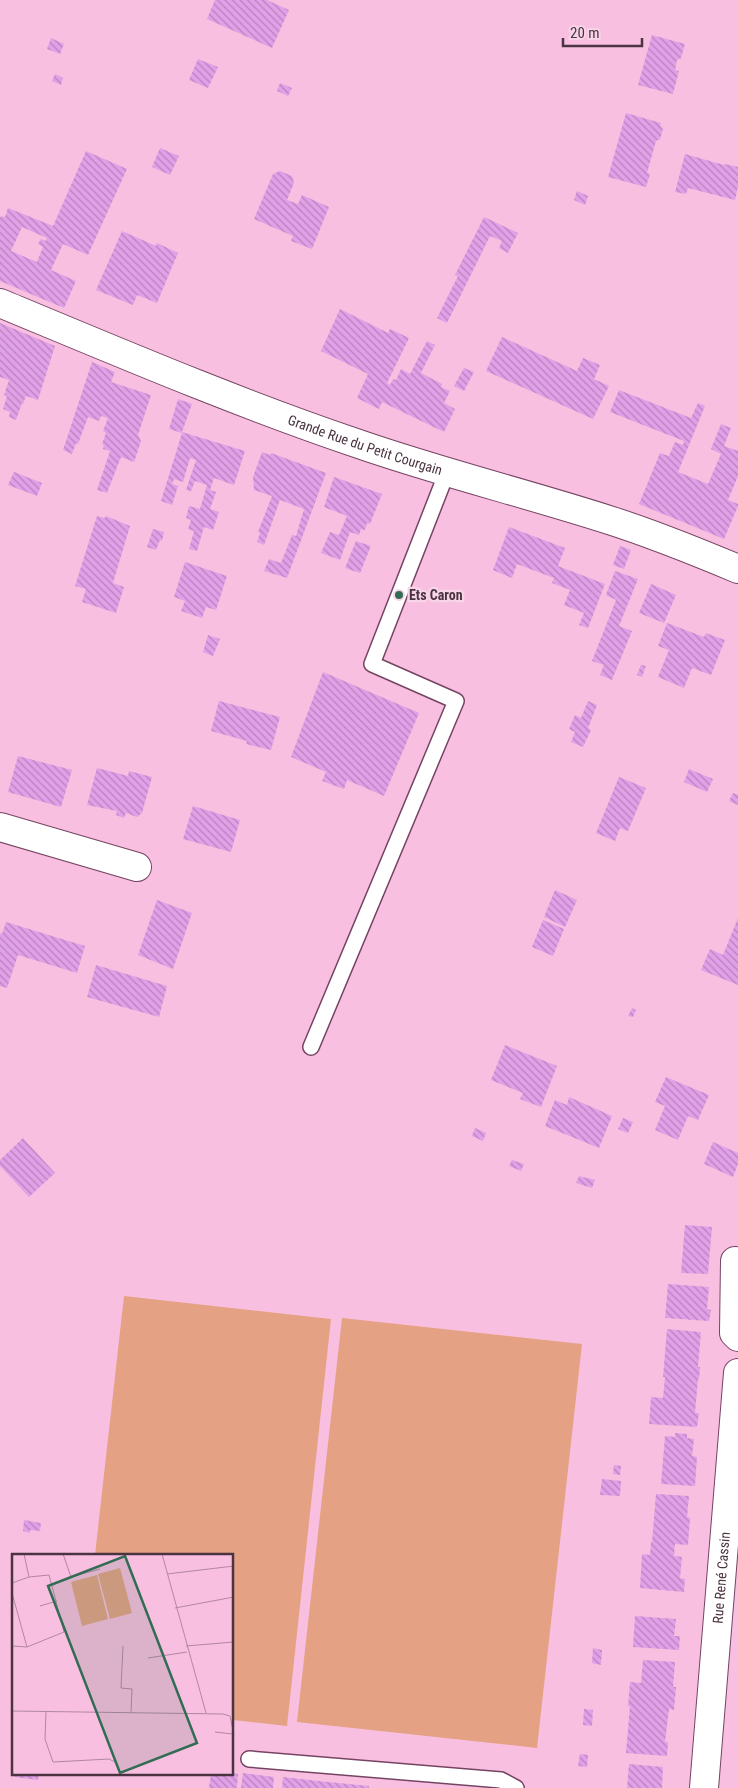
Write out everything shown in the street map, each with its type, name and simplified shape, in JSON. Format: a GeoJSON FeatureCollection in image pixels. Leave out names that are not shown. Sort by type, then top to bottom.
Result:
{"type":"FeatureCollection","features":[{"type":"Feature","properties":{"kind":"street","name":"Grande Rue du Petit Courgain"},"geometry":{"type":"LineString","coordinates":[[0,303],[154,367],[328,434],[447,472],[610,520],[738,569]]}},
{"type":"Feature","properties":{"kind":"street"},"geometry":{"type":"LineString","coordinates":[[0,826],[137,868]]}},
{"type":"Feature","properties":{"kind":"street"},"geometry":{"type":"LineString","coordinates":[[735,1261],[734,1333],[738,1337]]}},
{"type":"Feature","properties":{"kind":"street","name":"Rue René Cassin"},"geometry":{"type":"LineString","coordinates":[[704,1788],[727,1633],[738,1374]]}},
{"type":"Feature","properties":{"kind":"lane"},"geometry":{"type":"LineString","coordinates":[[311,1047],[456,701],[372,664],[447,472]]}},
{"type":"Feature","properties":{"kind":"lane"},"geometry":{"type":"LineString","coordinates":[[249,1759],[501,1780],[516,1788]]}},
{"type":"Feature","properties":{"kind":"shaded area"},"geometry":{"type":"Polygon","coordinates":[[[124,1296],[331,1319],[287,1726],[234,1720],[234,1554],[95,1554],[124,1296]]]}},
{"type":"Feature","properties":{"kind":"shaded area"},"geometry":{"type":"Polygon","coordinates":[[[342,1318],[582,1344],[537,1748],[297,1722],[342,1318]]]}},
{"type":"Feature","properties":{"kind":"building"},"geometry":{"type":"Polygon","coordinates":[[[215,0],[267,0],[289,10],[272,48],[207,19],[215,0]]]}},
{"type":"Feature","properties":{"kind":"building"},"geometry":{"type":"Polygon","coordinates":[[[652,35],[685,44],[681,58],[677,60],[675,70],[679,71],[673,94],[638,85],[652,35]]]}},
{"type":"Feature","properties":{"kind":"building"},"geometry":{"type":"Polygon","coordinates":[[[51,38],[64,44],[60,54],[47,49],[51,38]]]}},
{"type":"Feature","properties":{"kind":"building"},"geometry":{"type":"Polygon","coordinates":[[[198,59],[218,67],[208,88],[189,80],[198,59]]]}},
{"type":"Feature","properties":{"kind":"building"},"geometry":{"type":"Polygon","coordinates":[[[55,74],[63,78],[61,85],[52,81],[55,74]]]}},
{"type":"Feature","properties":{"kind":"building"},"geometry":{"type":"Polygon","coordinates":[[[280,83],[292,88],[288,96],[277,91],[280,83]]]}},
{"type":"Feature","properties":{"kind":"building"},"geometry":{"type":"Polygon","coordinates":[[[626,113],[661,123],[660,125],[663,129],[660,139],[656,141],[647,173],[650,174],[646,187],[608,177],[626,113]]]}},
{"type":"Feature","properties":{"kind":"building"},"geometry":{"type":"Polygon","coordinates":[[[160,148],[179,156],[170,175],[152,167],[160,148]]]}},
{"type":"Feature","properties":{"kind":"building"},"geometry":{"type":"Polygon","coordinates":[[[86,151],[127,169],[88,255],[63,244],[51,270],[76,281],[64,308],[0,281],[0,218],[1,216],[5,217],[8,208],[53,226],[86,151]],[[22,227],[11,251],[37,262],[43,247],[38,244],[41,239],[46,241],[47,238],[22,227]]]}},
{"type":"Feature","properties":{"kind":"building"},"geometry":{"type":"Polygon","coordinates":[[[685,154],[738,167],[738,186],[735,200],[688,188],[686,194],[675,192],[685,154]]]}},
{"type":"Feature","properties":{"kind":"building"},"geometry":{"type":"Polygon","coordinates":[[[280,171],[292,176],[294,183],[287,200],[298,204],[302,195],[329,207],[312,249],[291,241],[293,236],[254,219],[273,174],[280,171]]]}},
{"type":"Feature","properties":{"kind":"building"},"geometry":{"type":"Polygon","coordinates":[[[577,191],[588,196],[585,205],[574,200],[577,191]]]}},
{"type":"Feature","properties":{"kind":"building"},"geometry":{"type":"Polygon","coordinates":[[[484,217],[518,233],[508,253],[499,248],[502,241],[490,236],[447,323],[437,318],[458,276],[455,275],[484,217]]]}},
{"type":"Feature","properties":{"kind":"building"},"geometry":{"type":"Polygon","coordinates":[[[122,231],[156,246],[157,243],[178,253],[157,303],[137,295],[133,305],[96,290],[122,231]]]}},
{"type":"Feature","properties":{"kind":"building"},"geometry":{"type":"Polygon","coordinates":[[[340,309],[388,333],[390,329],[409,338],[387,383],[390,385],[393,379],[396,380],[401,369],[410,374],[427,341],[435,345],[421,373],[442,384],[441,387],[450,391],[444,403],[455,409],[444,432],[382,402],[379,409],[357,398],[368,374],[321,351],[340,309]]]}},
{"type":"Feature","properties":{"kind":"building"},"geometry":{"type":"Polygon","coordinates":[[[0,323],[55,346],[38,400],[26,396],[16,420],[9,417],[10,412],[3,409],[7,396],[4,395],[9,380],[0,377],[0,323]]]}},
{"type":"Feature","properties":{"kind":"building"},"geometry":{"type":"Polygon","coordinates":[[[502,337],[577,371],[583,358],[600,365],[594,379],[609,386],[593,419],[486,371],[502,337]]]}},
{"type":"Feature","properties":{"kind":"building"},"geometry":{"type":"Polygon","coordinates":[[[92,362],[115,372],[111,382],[151,395],[138,435],[141,441],[134,462],[121,457],[107,493],[97,490],[110,451],[103,449],[104,445],[102,444],[106,433],[103,431],[108,418],[101,416],[99,421],[88,417],[78,444],[76,443],[72,454],[63,450],[92,362]]]}},
{"type":"Feature","properties":{"kind":"building"},"geometry":{"type":"Polygon","coordinates":[[[464,368],[474,372],[464,391],[454,386],[464,368]]]}},
{"type":"Feature","properties":{"kind":"building"},"geometry":{"type":"Polygon","coordinates":[[[619,390],[691,418],[698,403],[705,406],[678,472],[708,484],[721,454],[711,449],[721,424],[731,428],[724,446],[738,451],[738,476],[728,500],[738,504],[738,506],[724,539],[639,504],[660,453],[669,456],[675,442],[683,445],[684,441],[610,412],[619,390]]]}},
{"type":"Feature","properties":{"kind":"building"},"geometry":{"type":"Polygon","coordinates":[[[178,399],[192,404],[182,432],[245,451],[234,485],[214,478],[210,490],[216,492],[210,509],[219,512],[213,530],[204,527],[197,551],[189,549],[194,531],[188,529],[191,520],[186,518],[189,506],[200,509],[207,485],[195,481],[191,491],[186,490],[196,460],[190,458],[183,482],[174,479],[172,484],[178,486],[172,505],[161,501],[182,433],[169,429],[178,399]]]}},
{"type":"Feature","properties":{"kind":"building"},"geometry":{"type":"Polygon","coordinates":[[[262,452],[270,455],[271,453],[326,473],[287,578],[264,571],[269,559],[281,563],[292,535],[296,536],[304,509],[280,500],[264,545],[257,542],[260,533],[258,532],[272,496],[254,490],[253,477],[262,452]]]}},
{"type":"Feature","properties":{"kind":"building"},"geometry":{"type":"Polygon","coordinates":[[[14,472],[42,483],[37,496],[8,485],[14,472]]]}},
{"type":"Feature","properties":{"kind":"building"},"geometry":{"type":"Polygon","coordinates":[[[334,477],[382,494],[370,524],[367,523],[365,530],[361,529],[359,535],[350,532],[340,560],[321,553],[330,532],[339,535],[347,516],[324,507],[334,477]]]}},
{"type":"Feature","properties":{"kind":"building"},"geometry":{"type":"Polygon","coordinates":[[[97,516],[105,518],[106,516],[130,526],[113,583],[124,587],[116,613],[82,602],[86,589],[75,586],[97,516]]]}},
{"type":"Feature","properties":{"kind":"building"},"geometry":{"type":"Polygon","coordinates":[[[509,527],[565,548],[558,566],[605,584],[588,628],[579,625],[584,613],[564,605],[570,590],[552,583],[554,578],[517,564],[512,578],[493,570],[509,527]]]}},
{"type":"Feature","properties":{"kind":"building"},"geometry":{"type":"Polygon","coordinates":[[[153,529],[164,532],[162,541],[160,540],[156,550],[147,547],[153,529]]]}},
{"type":"Feature","properties":{"kind":"building"},"geometry":{"type":"Polygon","coordinates":[[[356,541],[371,546],[360,573],[345,568],[356,541]]]}},
{"type":"Feature","properties":{"kind":"building"},"geometry":{"type":"Polygon","coordinates":[[[620,546],[631,550],[624,569],[613,565],[620,546]]]}},
{"type":"Feature","properties":{"kind":"building"},"geometry":{"type":"Polygon","coordinates":[[[185,562],[227,576],[216,610],[206,607],[202,618],[181,611],[185,601],[174,597],[185,562]]]}},
{"type":"Feature","properties":{"kind":"building"},"geometry":{"type":"Polygon","coordinates":[[[615,571],[638,579],[619,626],[632,631],[612,680],[600,675],[604,665],[592,661],[616,600],[606,595],[615,571]]]}},
{"type":"Feature","properties":{"kind":"building"},"geometry":{"type":"Polygon","coordinates":[[[651,584],[676,595],[664,623],[639,613],[651,584]]]}},
{"type":"Feature","properties":{"kind":"building"},"geometry":{"type":"Polygon","coordinates":[[[667,623],[704,637],[706,633],[725,640],[711,675],[692,668],[684,688],[658,677],[669,650],[658,646],[667,623]]]}},
{"type":"Feature","properties":{"kind":"building"},"geometry":{"type":"Polygon","coordinates":[[[208,635],[220,639],[213,656],[203,652],[208,635]]]}},
{"type":"Feature","properties":{"kind":"building"},"geometry":{"type":"Polygon","coordinates":[[[641,665],[646,666],[642,677],[637,675],[641,665]]]}},
{"type":"Feature","properties":{"kind":"building"},"geometry":{"type":"Polygon","coordinates":[[[323,672],[419,713],[384,796],[347,780],[344,789],[322,781],[326,772],[291,757],[323,672]]]}},
{"type":"Feature","properties":{"kind":"building"},"geometry":{"type":"Polygon","coordinates":[[[219,701],[280,717],[271,750],[246,744],[247,741],[211,731],[219,701]]]}},
{"type":"Feature","properties":{"kind":"building"},"geometry":{"type":"Polygon","coordinates":[[[588,701],[597,705],[588,728],[591,730],[583,747],[571,742],[575,732],[569,729],[575,715],[581,718],[588,701]]]}},
{"type":"Feature","properties":{"kind":"building"},"geometry":{"type":"Polygon","coordinates":[[[18,756],[72,770],[61,807],[8,792],[18,756]]]}},
{"type":"Feature","properties":{"kind":"building"},"geometry":{"type":"Polygon","coordinates":[[[97,768],[128,776],[129,771],[152,777],[142,813],[137,817],[126,813],[124,818],[116,815],[117,811],[87,805],[97,768]]]}},
{"type":"Feature","properties":{"kind":"building"},"geometry":{"type":"Polygon","coordinates":[[[689,769],[713,779],[707,792],[684,782],[689,769]]]}},
{"type":"Feature","properties":{"kind":"building"},"geometry":{"type":"Polygon","coordinates":[[[619,777],[646,788],[628,831],[620,828],[615,841],[596,833],[619,777]]]}},
{"type":"Feature","properties":{"kind":"building"},"geometry":{"type":"Polygon","coordinates":[[[733,793],[738,795],[738,805],[729,801],[733,793]]]}},
{"type":"Feature","properties":{"kind":"building"},"geometry":{"type":"Polygon","coordinates":[[[193,806],[240,820],[231,852],[183,839],[193,806]]]}},
{"type":"Feature","properties":{"kind":"building"},"geometry":{"type":"Polygon","coordinates":[[[555,890],[577,900],[565,927],[544,917],[555,890]]]}},
{"type":"Feature","properties":{"kind":"building"},"geometry":{"type":"Polygon","coordinates":[[[157,900],[192,913],[173,969],[138,955],[157,900]]]}},
{"type":"Feature","properties":{"kind":"building"},"geometry":{"type":"Polygon","coordinates":[[[738,918],[738,985],[701,970],[710,949],[723,955],[738,918]]]}},
{"type":"Feature","properties":{"kind":"building"},"geometry":{"type":"Polygon","coordinates":[[[543,920],[564,929],[553,956],[532,947],[543,920]]]}},
{"type":"Feature","properties":{"kind":"building"},"geometry":{"type":"Polygon","coordinates":[[[6,922],[85,946],[77,973],[18,955],[7,988],[0,986],[0,933],[2,934],[6,922]]]}},
{"type":"Feature","properties":{"kind":"building"},"geometry":{"type":"Polygon","coordinates":[[[96,965],[167,986],[159,1017],[87,997],[96,965]]]}},
{"type":"Feature","properties":{"kind":"building"},"geometry":{"type":"Polygon","coordinates":[[[632,1008],[636,1010],[633,1017],[628,1016],[632,1008]]]}},
{"type":"Feature","properties":{"kind":"building"},"geometry":{"type":"Polygon","coordinates":[[[505,1045],[557,1066],[541,1107],[520,1099],[523,1093],[491,1080],[505,1045]]]}},
{"type":"Feature","properties":{"kind":"building"},"geometry":{"type":"Polygon","coordinates":[[[666,1077],[709,1095],[698,1120],[688,1116],[678,1140],[655,1130],[665,1106],[655,1102],[666,1077]]]}},
{"type":"Feature","properties":{"kind":"building"},"geometry":{"type":"Polygon","coordinates":[[[569,1097],[612,1116],[599,1148],[545,1126],[555,1100],[567,1105],[569,1097]]]}},
{"type":"Feature","properties":{"kind":"building"},"geometry":{"type":"Polygon","coordinates":[[[623,1118],[633,1122],[628,1133],[618,1129],[623,1118]]]}},
{"type":"Feature","properties":{"kind":"building"},"geometry":{"type":"Polygon","coordinates":[[[475,1128],[486,1133],[483,1141],[472,1136],[475,1128]]]}},
{"type":"Feature","properties":{"kind":"building"},"geometry":{"type":"Polygon","coordinates":[[[23,1138],[55,1173],[29,1197],[0,1166],[0,1160],[23,1138]]]}},
{"type":"Feature","properties":{"kind":"building"},"geometry":{"type":"Polygon","coordinates":[[[713,1142],[738,1153],[738,1164],[733,1177],[704,1164],[713,1142]]]}},
{"type":"Feature","properties":{"kind":"building"},"geometry":{"type":"Polygon","coordinates":[[[512,1160],[524,1164],[521,1171],[509,1166],[512,1160]]]}},
{"type":"Feature","properties":{"kind":"building"},"geometry":{"type":"Polygon","coordinates":[[[579,1176],[595,1180],[592,1188],[576,1183],[579,1176]]]}},
{"type":"Feature","properties":{"kind":"building"},"geometry":{"type":"Polygon","coordinates":[[[685,1225],[712,1227],[708,1274],[681,1273],[685,1225]]]}},
{"type":"Feature","properties":{"kind":"building"},"geometry":{"type":"Polygon","coordinates":[[[668,1284],[709,1287],[707,1309],[711,1310],[709,1321],[665,1318],[668,1284]]]}},
{"type":"Feature","properties":{"kind":"building"},"geometry":{"type":"Polygon","coordinates":[[[667,1329],[701,1332],[698,1367],[700,1367],[695,1413],[699,1413],[697,1427],[649,1424],[651,1397],[663,1398],[667,1329]]]}},
{"type":"Feature","properties":{"kind":"building"},"geometry":{"type":"Polygon","coordinates":[[[675,1433],[687,1434],[687,1438],[694,1439],[692,1456],[697,1457],[695,1486],[661,1484],[665,1436],[675,1437],[675,1433]]]}},
{"type":"Feature","properties":{"kind":"building"},"geometry":{"type":"Polygon","coordinates":[[[614,1465],[621,1466],[620,1475],[613,1474],[614,1465]]]}},
{"type":"Feature","properties":{"kind":"building"},"geometry":{"type":"Polygon","coordinates":[[[602,1479],[621,1481],[620,1496],[600,1495],[602,1479]]]}},
{"type":"Feature","properties":{"kind":"building"},"geometry":{"type":"Polygon","coordinates":[[[656,1494],[689,1496],[687,1517],[690,1518],[688,1545],[675,1544],[674,1556],[682,1557],[680,1578],[685,1579],[684,1592],[640,1588],[642,1554],[650,1555],[656,1494]]]}},
{"type":"Feature","properties":{"kind":"building"},"geometry":{"type":"Polygon","coordinates":[[[24,1520],[41,1523],[40,1531],[30,1530],[30,1533],[23,1531],[24,1520]]]}},
{"type":"Feature","properties":{"kind":"building"},"geometry":{"type":"Polygon","coordinates":[[[635,1616],[676,1619],[674,1636],[680,1636],[679,1650],[633,1647],[635,1616]]]}},
{"type":"Feature","properties":{"kind":"building"},"geometry":{"type":"Polygon","coordinates":[[[593,1648],[602,1650],[601,1665],[592,1663],[593,1648]]]}},
{"type":"Feature","properties":{"kind":"building"},"geometry":{"type":"Polygon","coordinates":[[[643,1660],[675,1662],[673,1687],[676,1687],[674,1710],[669,1709],[665,1742],[668,1742],[667,1756],[626,1753],[630,1682],[641,1683],[643,1660]]]}},
{"type":"Feature","properties":{"kind":"building"},"geometry":{"type":"Polygon","coordinates":[[[584,1709],[593,1710],[592,1726],[583,1725],[584,1709]]]}},
{"type":"Feature","properties":{"kind":"building"},"geometry":{"type":"Polygon","coordinates":[[[580,1754],[588,1755],[587,1767],[578,1766],[580,1754]]]}},
{"type":"Feature","properties":{"kind":"building"},"geometry":{"type":"Polygon","coordinates":[[[629,1764],[663,1767],[662,1788],[627,1788],[629,1764]]]}},
{"type":"Feature","properties":{"kind":"building"},"geometry":{"type":"Polygon","coordinates":[[[234,1773],[238,1774],[237,1788],[209,1788],[211,1776],[234,1776],[234,1773]]]}},
{"type":"Feature","properties":{"kind":"building"},"geometry":{"type":"Polygon","coordinates":[[[243,1773],[274,1777],[273,1788],[241,1788],[243,1773]]]}},
{"type":"Feature","properties":{"kind":"building"},"geometry":{"type":"Polygon","coordinates":[[[15,1776],[39,1776],[38,1780],[15,1776]]]}},
{"type":"Feature","properties":{"kind":"building"},"geometry":{"type":"Polygon","coordinates":[[[283,1777],[369,1786],[369,1788],[282,1788],[283,1777]]]}},
{"type":"Feature","properties":{"kind":"place","name":"Ets Caron"},"geometry":{"type":"Point","coordinates":[399,595]}}]}
